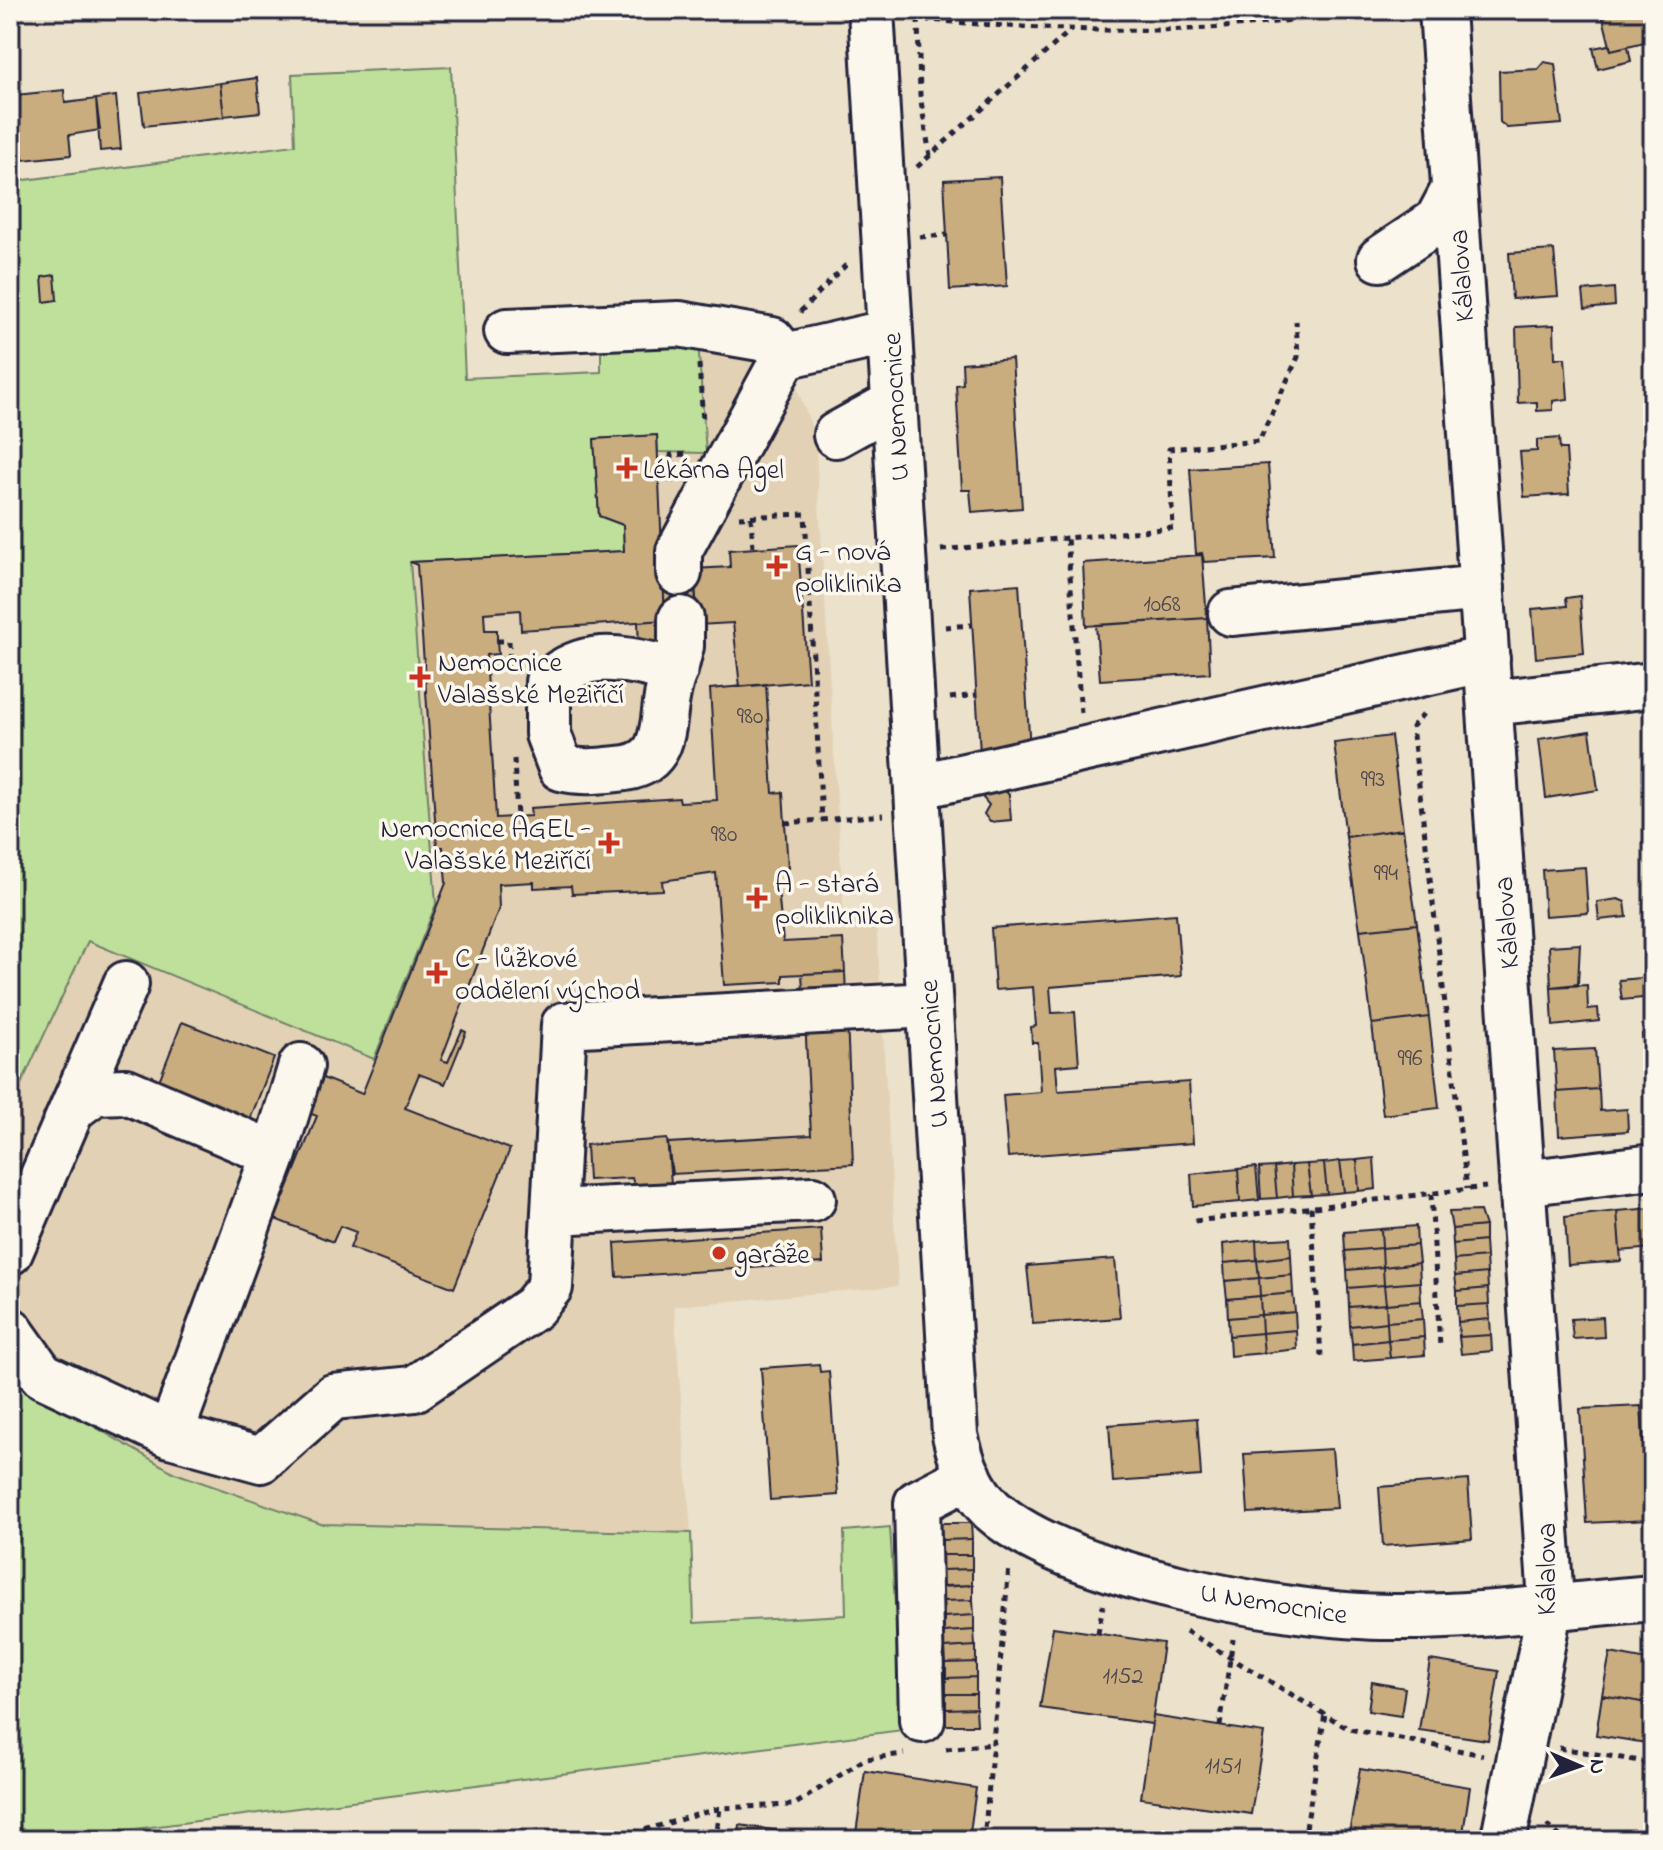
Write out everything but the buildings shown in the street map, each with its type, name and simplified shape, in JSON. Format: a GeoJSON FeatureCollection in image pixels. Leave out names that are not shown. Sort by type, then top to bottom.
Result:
{"type":"FeatureCollection","features":[{"type":"Feature","properties":{"kind":"street","name":"U Nemocnice"},"geometry":{"type":"LineString","coordinates":[[871,10],[894,403],[928,796],[907,916],[929,1005],[955,1435],[969,1476],[990,1508],[1018,1529],[1057,1550],[1151,1582],[1238,1599],[1389,1617],[1653,1598]]}},
{"type":"Feature","properties":{"kind":"street","name":"Kálalova"},"geometry":{"type":"LineString","coordinates":[[1442,10],[1550,1606],[1505,1832]]}},
{"type":"Feature","properties":{"kind":"street"},"geometry":{"type":"LineString","coordinates":[[1380,259],[1437,221],[1454,189]]}},
{"type":"Feature","properties":{"kind":"street"},"geometry":{"type":"LineString","coordinates":[[507,331],[679,324],[779,348],[890,332]]}},
{"type":"Feature","properties":{"kind":"street"},"geometry":{"type":"LineString","coordinates":[[679,573],[679,551],[698,520],[779,348]]}},
{"type":"Feature","properties":{"kind":"street"},"geometry":{"type":"LineString","coordinates":[[836,435],[894,403]]}},
{"type":"Feature","properties":{"kind":"street"},"geometry":{"type":"LineString","coordinates":[[1231,613],[1482,588]]}},
{"type":"Feature","properties":{"kind":"street"},"geometry":{"type":"LineString","coordinates":[[675,670],[681,646],[681,619]]}},
{"type":"Feature","properties":{"kind":"street"},"geometry":{"type":"LineString","coordinates":[[928,796],[1083,749],[1487,659]]}},
{"type":"Feature","properties":{"kind":"street"},"geometry":{"type":"LineString","coordinates":[[1490,703],[1653,685]]}},
{"type":"Feature","properties":{"kind":"street"},"geometry":{"type":"LineString","coordinates":[[10,1252],[126,984]]}},
{"type":"Feature","properties":{"kind":"street"},"geometry":{"type":"LineString","coordinates":[[10,1330],[42,1375],[170,1435],[261,1460],[333,1397],[414,1389],[533,1308],[550,1287],[564,1025],[929,1005]]}},
{"type":"Feature","properties":{"kind":"street"},"geometry":{"type":"LineString","coordinates":[[170,1435],[274,1154],[301,1066]]}},
{"type":"Feature","properties":{"kind":"street"},"geometry":{"type":"LineString","coordinates":[[72,1109],[95,1092],[126,1091],[274,1154]]}},
{"type":"Feature","properties":{"kind":"street"},"geometry":{"type":"LineString","coordinates":[[1522,1183],[1653,1167]]}},
{"type":"Feature","properties":{"kind":"street"},"geometry":{"type":"LineString","coordinates":[[555,1212],[813,1199]]}},
{"type":"Feature","properties":{"kind":"street"},"geometry":{"type":"LineString","coordinates":[[922,1741],[917,1503],[969,1476]]}},
{"type":"Feature","properties":{"kind":"path"},"geometry":{"type":"LineString","coordinates":[[162,10],[185,10]]}},
{"type":"Feature","properties":{"kind":"path"},"geometry":{"type":"LineString","coordinates":[[930,156],[920,95],[918,19],[1072,29],[1234,28],[1350,10]]}},
{"type":"Feature","properties":{"kind":"path"},"geometry":{"type":"LineString","coordinates":[[779,348],[883,211],[930,156],[1072,29]]}},
{"type":"Feature","properties":{"kind":"path"},"geometry":{"type":"LineString","coordinates":[[937,550],[1173,528],[1169,449],[1259,441],[1298,357],[1296,321]]}},
{"type":"Feature","properties":{"kind":"path"},"geometry":{"type":"LineString","coordinates":[[697,327],[704,427]]}},
{"type":"Feature","properties":{"kind":"path"},"geometry":{"type":"LineString","coordinates":[[659,470],[671,470]]}},
{"type":"Feature","properties":{"kind":"path"},"geometry":{"type":"LineString","coordinates":[[698,520],[805,514],[822,820]]}},
{"type":"Feature","properties":{"kind":"path"},"geometry":{"type":"LineString","coordinates":[[751,517],[753,548]]}},
{"type":"Feature","properties":{"kind":"path"},"geometry":{"type":"LineString","coordinates":[[1067,538],[1083,749]]}},
{"type":"Feature","properties":{"kind":"path"},"geometry":{"type":"LineString","coordinates":[[942,627],[972,625]]}},
{"type":"Feature","properties":{"kind":"path"},"geometry":{"type":"LineString","coordinates":[[947,698],[977,695]]}},
{"type":"Feature","properties":{"kind":"path"},"geometry":{"type":"LineString","coordinates":[[516,796],[517,817]]}},
{"type":"Feature","properties":{"kind":"path"},"geometry":{"type":"LineString","coordinates":[[785,823],[822,820],[928,796]]}},
{"type":"Feature","properties":{"kind":"path"},"geometry":{"type":"LineString","coordinates":[[1195,1221],[1522,1183]]}},
{"type":"Feature","properties":{"kind":"path"},"geometry":{"type":"LineString","coordinates":[[1431,1194],[1440,1347]]}},
{"type":"Feature","properties":{"kind":"path"},"geometry":{"type":"LineString","coordinates":[[1311,1207],[1321,1356]]}},
{"type":"Feature","properties":{"kind":"path"},"geometry":{"type":"LineString","coordinates":[[1220,1726],[1238,1599]]}},
{"type":"Feature","properties":{"kind":"path"},"geometry":{"type":"LineString","coordinates":[[1181,1628],[1349,1729],[1521,1752],[1653,1763]]}},
{"type":"Feature","properties":{"kind":"path"},"geometry":{"type":"LineString","coordinates":[[1304,1840],[1325,1714]]}},
{"type":"Feature","properties":{"kind":"path"},"geometry":{"type":"LineString","coordinates":[[610,1840],[720,1808],[794,1805],[865,1759],[922,1741],[993,1744]]}},
{"type":"Feature","properties":{"kind":"path"},"geometry":{"type":"LineString","coordinates":[[716,1840],[720,1808]]}},
{"type":"Feature","properties":{"kind":"shaded area","name":"Nemocnice Valašské Meziříčí"},"geometry":{"type":"Polygon","coordinates":[[[451,67],[465,378],[601,372],[601,327],[785,356],[815,436],[844,919],[876,918],[898,1286],[674,1306],[691,1533],[321,1524],[175,1473],[36,1393],[10,1344],[10,270],[296,145],[292,74],[451,67]]]}},
{"type":"Feature","properties":{"kind":"green space"},"geometry":{"type":"Polygon","coordinates":[[[451,67],[465,378],[601,372],[601,327],[697,327],[706,453],[658,452],[657,435],[594,439],[599,516],[623,525],[624,551],[410,562],[436,904],[374,1059],[88,941],[10,1108],[10,182],[295,145],[292,74],[451,67]]]}},
{"type":"Feature","properties":{"kind":"green space"},"geometry":{"type":"Polygon","coordinates":[[[10,1344],[36,1393],[175,1473],[321,1524],[691,1533],[694,1623],[846,1615],[844,1531],[890,1527],[903,1730],[50,1840],[10,1840],[10,1344]]]}},
{"type":"Feature","properties":{"kind":"place","name":"Lékárna Agel"},"geometry":{"type":"Point","coordinates":[627,468]}},
{"type":"Feature","properties":{"kind":"place","name":"G - nová poliklinika"},"geometry":{"type":"Point","coordinates":[777,566]}},
{"type":"Feature","properties":{"kind":"place","name":"Nemocnice Valašské Meziříčí"},"geometry":{"type":"Point","coordinates":[420,677]}},
{"type":"Feature","properties":{"kind":"place","name":"Nemocnice AGEL - Valašské Meziříčí"},"geometry":{"type":"Point","coordinates":[609,843]}},
{"type":"Feature","properties":{"kind":"place","name":"A - stará polikliknika"},"geometry":{"type":"Point","coordinates":[757,898]}},
{"type":"Feature","properties":{"kind":"place","name":"C - lůžkové oddělení východ"},"geometry":{"type":"Point","coordinates":[437,973]}},
{"type":"Feature","properties":{"kind":"place","name":"garáže"},"geometry":{"type":"Point","coordinates":[719,1253]}}]}
